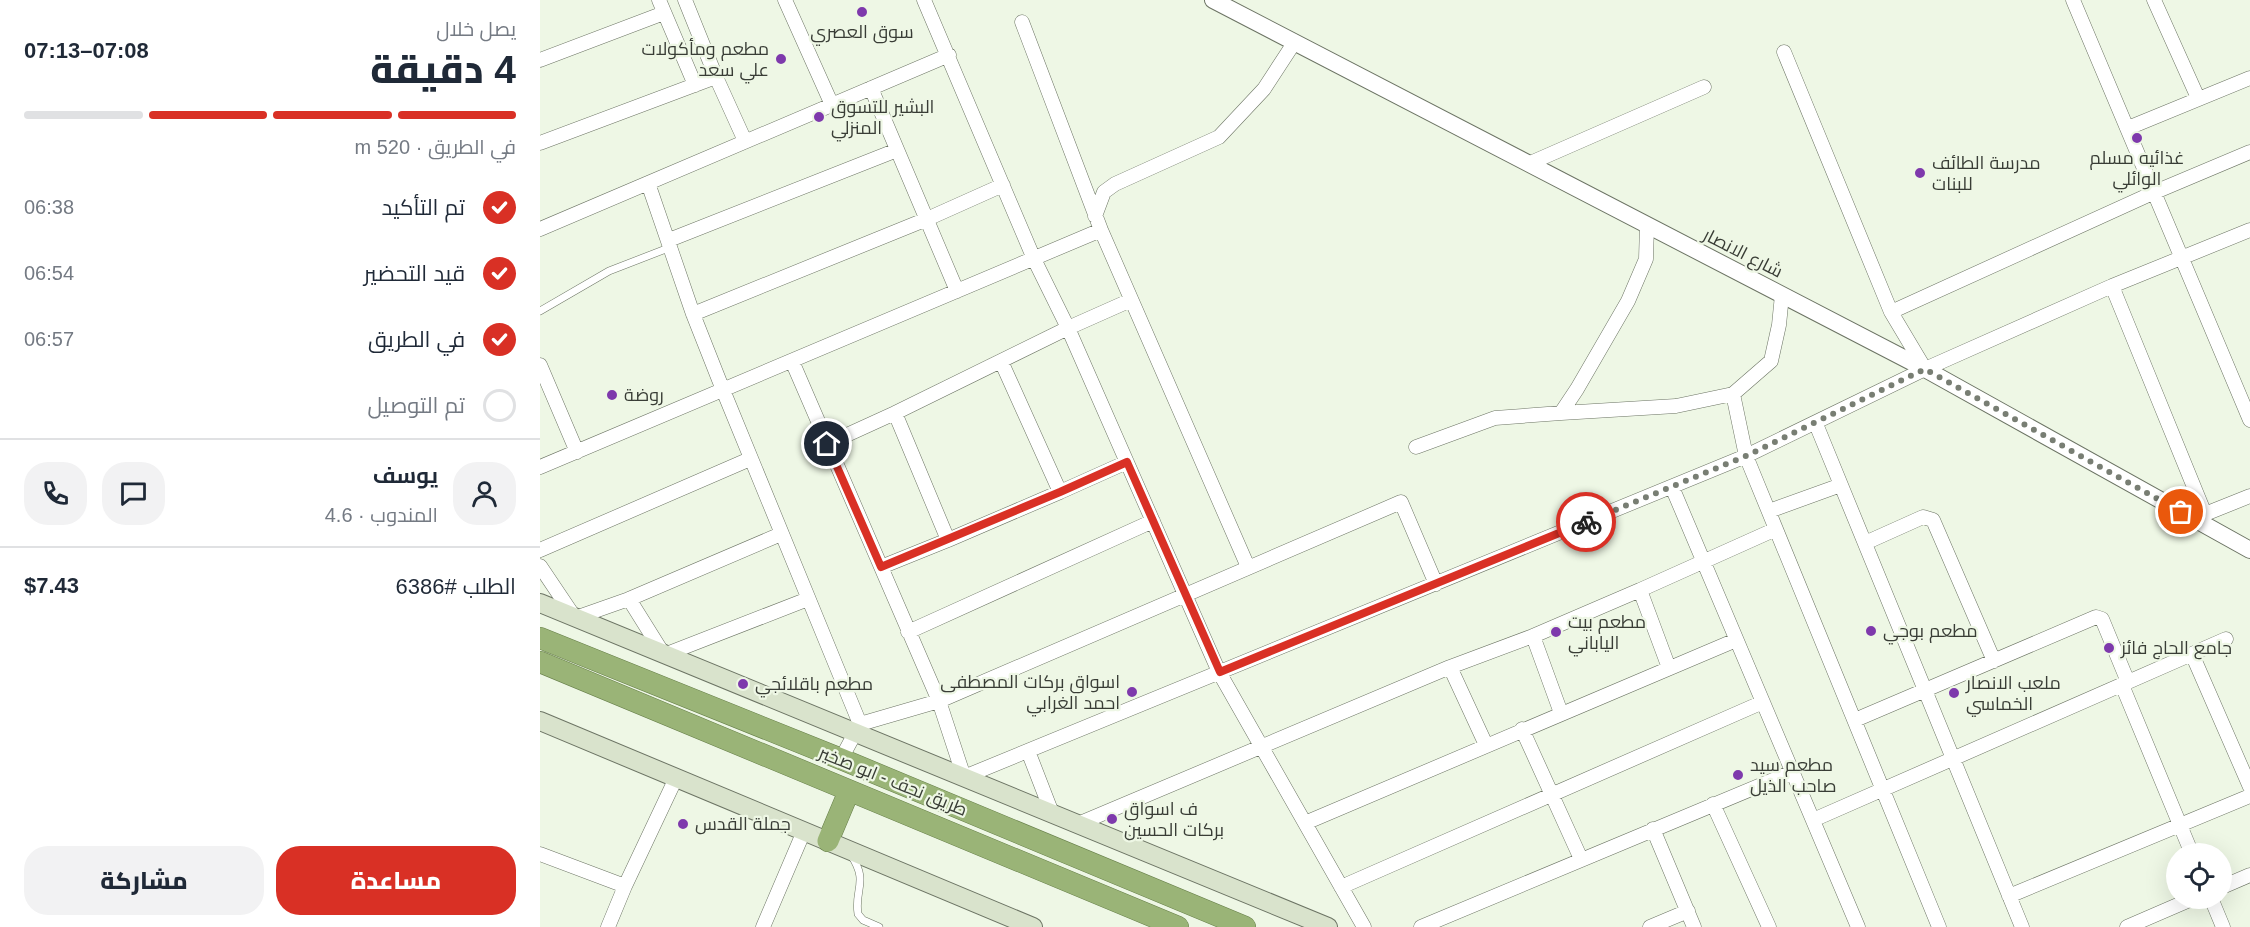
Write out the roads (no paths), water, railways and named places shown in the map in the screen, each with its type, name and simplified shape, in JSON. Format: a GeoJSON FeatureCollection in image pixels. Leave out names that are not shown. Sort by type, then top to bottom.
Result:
{"type":"FeatureCollection","features":[{"type":"Feature","properties":{"kind":"highway","name":"طريق نجف - ابو صخير"},"geometry":{"type":"LineString","coordinates":[[540,638],[841,759],[1245,927]]}},
{"type":"Feature","properties":{"kind":"highway","name":"طريق نجف - ابو صخير"},"geometry":{"type":"LineString","coordinates":[[540,662],[1178,927]]}},
{"type":"Feature","properties":{"kind":"highway"},"geometry":{"type":"LineString","coordinates":[[828,841],[849,791]]}},
{"type":"Feature","properties":{"kind":"main road"},"geometry":{"type":"LineString","coordinates":[[540,603],[664,655],[857,729],[964,777],[1328,927]]}},
{"type":"Feature","properties":{"kind":"main road"},"geometry":{"type":"LineString","coordinates":[[540,721],[1033,927]]}},
{"type":"Feature","properties":{"kind":"street"},"geometry":{"type":"LineString","coordinates":[[685,0],[745,141]]}},
{"type":"Feature","properties":{"kind":"street"},"geometry":{"type":"LineString","coordinates":[[785,0],[832,105]]}},
{"type":"Feature","properties":{"kind":"street"},"geometry":{"type":"LineString","coordinates":[[924,0],[1034,259],[1068,328],[1220,672],[1364,927]]}},
{"type":"Feature","properties":{"kind":"street","name":"شارع الانصار"},"geometry":{"type":"LineString","coordinates":[[1213,0],[1925,369],[2203,518],[2250,550]]}},
{"type":"Feature","properties":{"kind":"street"},"geometry":{"type":"LineString","coordinates":[[2073,0],[2250,420]]}},
{"type":"Feature","properties":{"kind":"street"},"geometry":{"type":"LineString","coordinates":[[2154,0],[2198,98]]}},
{"type":"Feature","properties":{"kind":"street"},"geometry":{"type":"LineString","coordinates":[[540,60],[661,6],[695,85]]}},
{"type":"Feature","properties":{"kind":"street"},"geometry":{"type":"LineString","coordinates":[[1022,22],[1095,216],[1248,567]]}},
{"type":"Feature","properties":{"kind":"street"},"geometry":{"type":"LineString","coordinates":[[1095,216],[1104,192],[1115,184],[1219,137],[1264,89],[1294,43]]}},
{"type":"Feature","properties":{"kind":"street"},"geometry":{"type":"LineString","coordinates":[[1784,52],[1891,312],[1925,369]]}},
{"type":"Feature","properties":{"kind":"street"},"geometry":{"type":"LineString","coordinates":[[540,229],[949,55]]}},
{"type":"Feature","properties":{"kind":"street"},"geometry":{"type":"LineString","coordinates":[[540,143],[716,77]]}},
{"type":"Feature","properties":{"kind":"street"},"geometry":{"type":"LineString","coordinates":[[2128,128],[2250,78]]}},
{"type":"Feature","properties":{"kind":"street"},"geometry":{"type":"LineString","coordinates":[[1528,164],[1704,87]]}},
{"type":"Feature","properties":{"kind":"street"},"geometry":{"type":"LineString","coordinates":[[871,88],[957,291]]}},
{"type":"Feature","properties":{"kind":"street"},"geometry":{"type":"LineString","coordinates":[[670,244],[897,150]]}},
{"type":"Feature","properties":{"kind":"street"},"geometry":{"type":"LineString","coordinates":[[1891,312],[2155,192],[2250,152]]}},
{"type":"Feature","properties":{"kind":"street"},"geometry":{"type":"LineString","coordinates":[[648,183],[693,314],[808,599],[857,729]]}},
{"type":"Feature","properties":{"kind":"street"},"geometry":{"type":"LineString","coordinates":[[693,314],[927,219],[1003,185]]}},
{"type":"Feature","properties":{"kind":"street"},"geometry":{"type":"LineString","coordinates":[[1561,413],[1577,390],[1628,301],[1646,259],[1647,225]]}},
{"type":"Feature","properties":{"kind":"street"},"geometry":{"type":"LineString","coordinates":[[540,466],[1101,230]]}},
{"type":"Feature","properties":{"kind":"street"},"geometry":{"type":"LineString","coordinates":[[792,361],[939,701],[964,777],[1746,456],[1816,424],[1925,369],[2112,286],[2250,230]]}},
{"type":"Feature","properties":{"kind":"street"},"geometry":{"type":"LineString","coordinates":[[2112,286],[2203,518],[2250,496]]}},
{"type":"Feature","properties":{"kind":"street"},"geometry":{"type":"LineString","coordinates":[[1416,447],[1495,418],[1676,406],[1733,394],[1771,361],[1779,325],[1782,295]]}},
{"type":"Feature","properties":{"kind":"street"},"geometry":{"type":"LineString","coordinates":[[827,444],[1131,300]]}},
{"type":"Feature","properties":{"kind":"street"},"geometry":{"type":"LineString","coordinates":[[1001,361],[1060,492]]}},
{"type":"Feature","properties":{"kind":"street"},"geometry":{"type":"LineString","coordinates":[[541,369],[577,452]]}},
{"type":"Feature","properties":{"kind":"street"},"geometry":{"type":"LineString","coordinates":[[1733,394],[1746,456],[1940,927]]}},
{"type":"Feature","properties":{"kind":"street"},"geometry":{"type":"LineString","coordinates":[[895,413],[948,540]]}},
{"type":"Feature","properties":{"kind":"street"},"geometry":{"type":"LineString","coordinates":[[1816,424],[2022,927]]}},
{"type":"Feature","properties":{"kind":"street"},"geometry":{"type":"LineString","coordinates":[[540,550],[750,459]]}},
{"type":"Feature","properties":{"kind":"street"},"geometry":{"type":"LineString","coordinates":[[881,567],[1127,462]]}},
{"type":"Feature","properties":{"kind":"street"},"geometry":{"type":"LineString","coordinates":[[1769,511],[1841,484]]}},
{"type":"Feature","properties":{"kind":"street"},"geometry":{"type":"LineString","coordinates":[[1672,487],[1858,927]]}},
{"type":"Feature","properties":{"kind":"street"},"geometry":{"type":"LineString","coordinates":[[841,759],[857,729],[939,701],[1401,502],[1436,584]]}},
{"type":"Feature","properties":{"kind":"street"},"geometry":{"type":"LineString","coordinates":[[1865,543],[1923,517],[1933,519],[1994,661]]}},
{"type":"Feature","properties":{"kind":"street"},"geometry":{"type":"LineString","coordinates":[[909,632],[1153,521]]}},
{"type":"Feature","properties":{"kind":"street"},"geometry":{"type":"LineString","coordinates":[[1078,824],[1450,667],[1533,636],[1776,529]]}},
{"type":"Feature","properties":{"kind":"street"},"geometry":{"type":"LineString","coordinates":[[540,566],[576,618],[629,599],[781,534]]}},
{"type":"Feature","properties":{"kind":"street"},"geometry":{"type":"LineString","coordinates":[[1640,590],[1669,668]]}},
{"type":"Feature","properties":{"kind":"street"},"geometry":{"type":"LineString","coordinates":[[629,599],[664,655],[808,599]]}},
{"type":"Feature","properties":{"kind":"street"},"geometry":{"type":"LineString","coordinates":[[1855,720],[2098,617],[2102,619],[2187,843]]}},
{"type":"Feature","properties":{"kind":"street"},"geometry":{"type":"LineString","coordinates":[[1533,636],[1561,713]]}},
{"type":"Feature","properties":{"kind":"street"},"geometry":{"type":"LineString","coordinates":[[1813,820],[2226,639]]}},
{"type":"Feature","properties":{"kind":"street"},"geometry":{"type":"LineString","coordinates":[[1305,822],[1736,640]]}},
{"type":"Feature","properties":{"kind":"street"},"geometry":{"type":"LineString","coordinates":[[2192,654],[2250,787]]}},
{"type":"Feature","properties":{"kind":"street"},"geometry":{"type":"LineString","coordinates":[[1450,667],[1486,745]]}},
{"type":"Feature","properties":{"kind":"street"},"geometry":{"type":"LineString","coordinates":[[1341,886],[1763,702]]}},
{"type":"Feature","properties":{"kind":"street"},"geometry":{"type":"LineString","coordinates":[[1522,729],[1581,859]]}},
{"type":"Feature","properties":{"kind":"street"},"geometry":{"type":"LineString","coordinates":[[1028,751],[1052,813]]}},
{"type":"Feature","properties":{"kind":"street"},"geometry":{"type":"LineString","coordinates":[[1421,927],[1453,921],[1581,859],[1792,772]]}},
{"type":"Feature","properties":{"kind":"street"},"geometry":{"type":"LineString","coordinates":[[608,927],[676,778]]}},
{"type":"Feature","properties":{"kind":"street"},"geometry":{"type":"LineString","coordinates":[[2009,896],[2250,796]]}},
{"type":"Feature","properties":{"kind":"street"},"geometry":{"type":"LineString","coordinates":[[1713,804],[1769,927]]}},
{"type":"Feature","properties":{"kind":"street"},"geometry":{"type":"LineString","coordinates":[[1653,829],[1694,927]]}},
{"type":"Feature","properties":{"kind":"street"},"geometry":{"type":"LineString","coordinates":[[763,927],[804,831]]}},
{"type":"Feature","properties":{"kind":"street"},"geometry":{"type":"LineString","coordinates":[[540,854],[625,886]]}},
{"type":"Feature","properties":{"kind":"street"},"geometry":{"type":"LineString","coordinates":[[2232,883],[2250,875]]}},
{"type":"Feature","properties":{"kind":"street"},"geometry":{"type":"LineString","coordinates":[[2127,927],[2169,909]]}},
{"type":"Feature","properties":{"kind":"street"},"geometry":{"type":"LineString","coordinates":[[2216,909],[2223,927]]}},
{"type":"Feature","properties":{"kind":"street"},"geometry":{"type":"LineString","coordinates":[[1650,927],[1688,911]]}},
{"type":"Feature","properties":{"kind":"lane"},"geometry":{"type":"LineString","coordinates":[[540,311],[609,271],[670,244]]}},
{"type":"Feature","properties":{"kind":"lane"},"geometry":{"type":"LineString","coordinates":[[849,850],[861,876],[858,914],[863,920],[879,927]]}},
{"type":"Feature","properties":{"kind":"place","name":"سوق العصري"},"geometry":{"type":"Point","coordinates":[862,12]}},
{"type":"Feature","properties":{"kind":"place","name":"مطعم ومأكولات علي سعد"},"geometry":{"type":"Point","coordinates":[781,59]}},
{"type":"Feature","properties":{"kind":"place","name":"البشير للتسوق المنزلي"},"geometry":{"type":"Point","coordinates":[819,117]}},
{"type":"Feature","properties":{"kind":"place","name":"غذائيه مسلم الوائلي"},"geometry":{"type":"Point","coordinates":[2137,138]}},
{"type":"Feature","properties":{"kind":"place","name":"مدرسة الطائف للبنات"},"geometry":{"type":"Point","coordinates":[1920,173]}},
{"type":"Feature","properties":{"kind":"place","name":"روضة"},"geometry":{"type":"Point","coordinates":[612,395]}},
{"type":"Feature","properties":{"kind":"place","name":"مطعم بوجي"},"geometry":{"type":"Point","coordinates":[1871,631]}},
{"type":"Feature","properties":{"kind":"place","name":"مطعم بيت الياباني"},"geometry":{"type":"Point","coordinates":[1556,632]}},
{"type":"Feature","properties":{"kind":"place","name":"جامع الحاج فائز"},"geometry":{"type":"Point","coordinates":[2109,648]}},
{"type":"Feature","properties":{"kind":"place","name":"مطعم باقلائجي"},"geometry":{"type":"Point","coordinates":[743,684]}},
{"type":"Feature","properties":{"kind":"place","name":"اسواق بركات المصطفى احمد الغرابي"},"geometry":{"type":"Point","coordinates":[1132,692]}},
{"type":"Feature","properties":{"kind":"place","name":"ملعب الانصار الخماسي"},"geometry":{"type":"Point","coordinates":[1954,693]}},
{"type":"Feature","properties":{"kind":"place","name":"مطعم سيد صاحب الذيل"},"geometry":{"type":"Point","coordinates":[1738,775]}},
{"type":"Feature","properties":{"kind":"place","name":"ف اسواق بركات الحسين"},"geometry":{"type":"Point","coordinates":[1112,819]}},
{"type":"Feature","properties":{"kind":"place","name":"جملة القدس"},"geometry":{"type":"Point","coordinates":[683,824]}}]}
